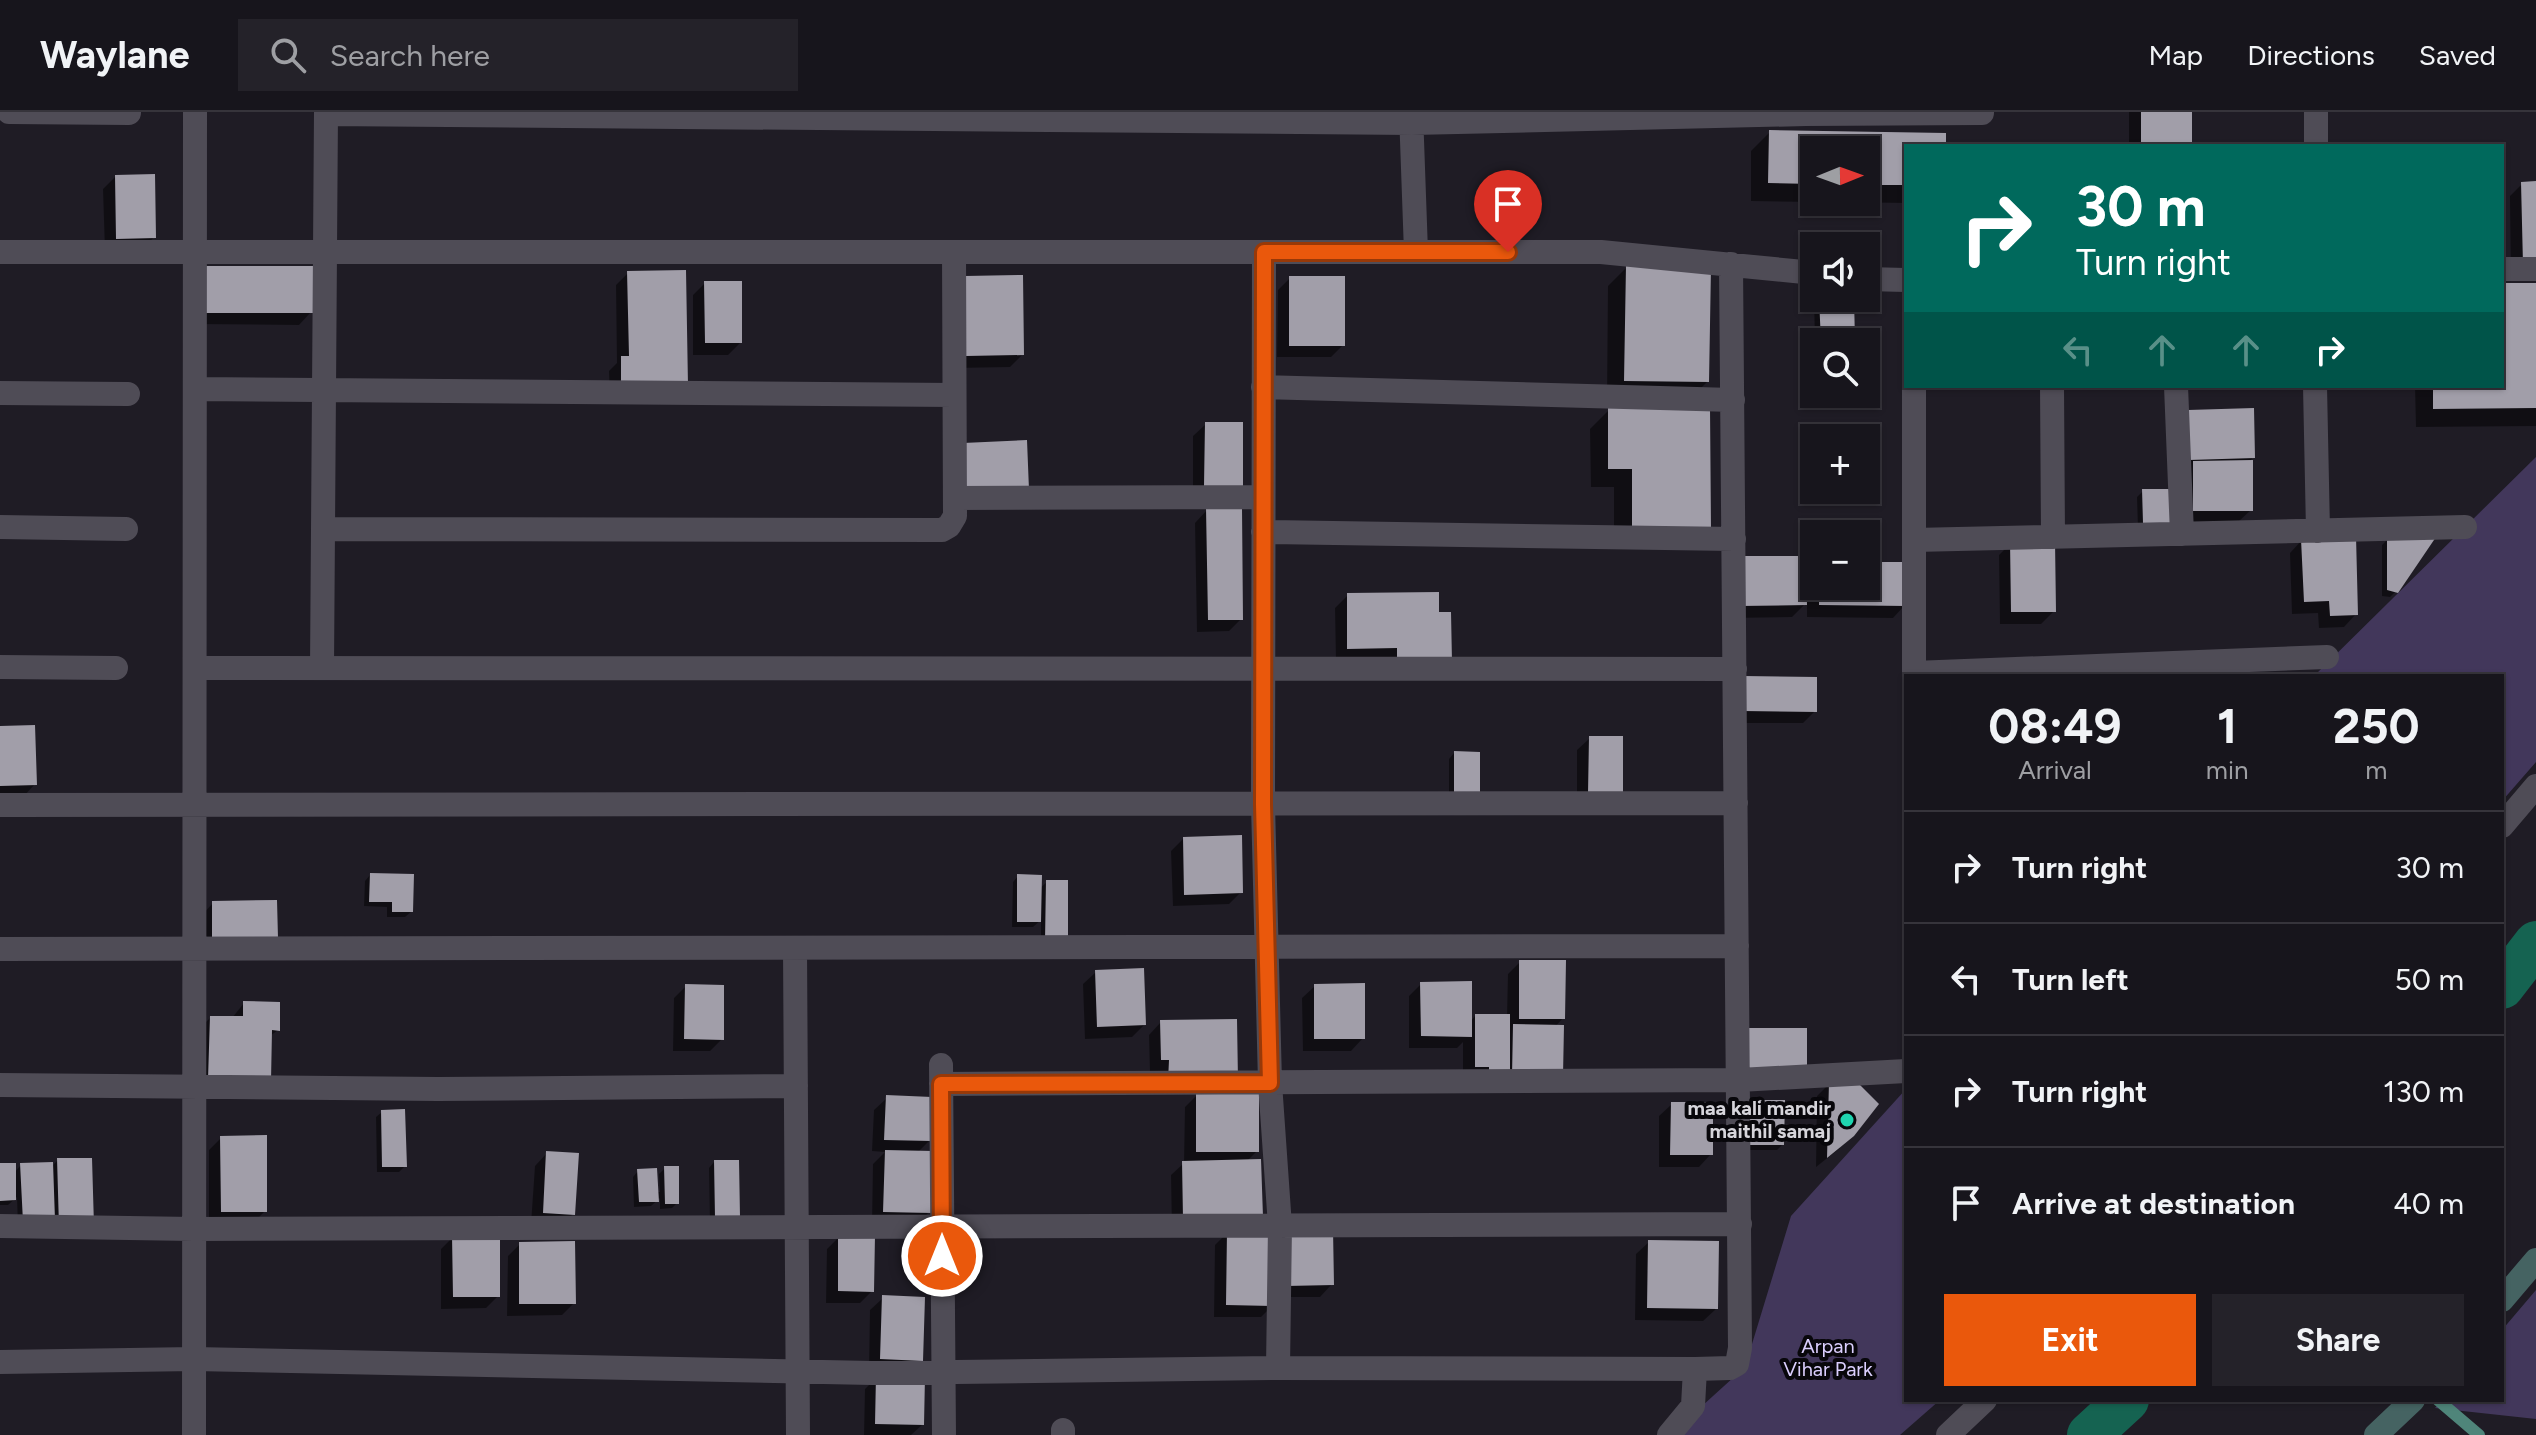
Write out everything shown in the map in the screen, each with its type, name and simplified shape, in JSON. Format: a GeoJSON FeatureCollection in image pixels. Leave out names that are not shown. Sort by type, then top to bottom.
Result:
{"type":"FeatureCollection","features":[{"type":"Feature","properties":{"kind":"street"},"geometry":{"type":"LineString","coordinates":[[9,112],[129,113]]}},
{"type":"Feature","properties":{"kind":"street"},"geometry":{"type":"LineString","coordinates":[[194,1435],[195,112]]}},
{"type":"Feature","properties":{"kind":"street"},"geometry":{"type":"LineString","coordinates":[[2316,112],[2316,144]]}},
{"type":"Feature","properties":{"kind":"street"},"geometry":{"type":"LineString","coordinates":[[322,668],[326,113],[1411,118],[1982,113]]}},
{"type":"Feature","properties":{"kind":"street"},"geometry":{"type":"LineString","coordinates":[[1411,118],[1416,252]]}},
{"type":"Feature","properties":{"kind":"street"},"geometry":{"type":"LineString","coordinates":[[0,252],[1601,252],[1800,271]]}},
{"type":"Feature","properties":{"kind":"street"},"geometry":{"type":"LineString","coordinates":[[324,529],[942,530],[949,526],[955,516],[954,252]]}},
{"type":"Feature","properties":{"kind":"street"},"geometry":{"type":"LineString","coordinates":[[1264,252],[1263,804],[1270,1083],[1280,1226],[1278,1368]]}},
{"type":"Feature","properties":{"kind":"street"},"geometry":{"type":"LineString","coordinates":[[0,1362],[194,1359],[942,1372],[1278,1368],[1695,1369],[1730,1368],[1737,1364],[1740,1224],[1731,264]]}},
{"type":"Feature","properties":{"kind":"street"},"geometry":{"type":"LineString","coordinates":[[2504,269],[2536,269]]}},
{"type":"Feature","properties":{"kind":"street"},"geometry":{"type":"LineString","coordinates":[[1880,279],[1904,280]]}},
{"type":"Feature","properties":{"kind":"street"},"geometry":{"type":"LineString","coordinates":[[1263,387],[1733,400]]}},
{"type":"Feature","properties":{"kind":"street"},"geometry":{"type":"LineString","coordinates":[[1914,388],[1914,674],[2327,657]]}},
{"type":"Feature","properties":{"kind":"street"},"geometry":{"type":"LineString","coordinates":[[2052,388],[2053,537]]}},
{"type":"Feature","properties":{"kind":"street"},"geometry":{"type":"LineString","coordinates":[[2176,388],[2182,534]]}},
{"type":"Feature","properties":{"kind":"street"},"geometry":{"type":"LineString","coordinates":[[2315,388],[2318,531]]}},
{"type":"Feature","properties":{"kind":"street"},"geometry":{"type":"LineString","coordinates":[[196,389],[954,395]]}},
{"type":"Feature","properties":{"kind":"street"},"geometry":{"type":"LineString","coordinates":[[0,393],[128,394]]}},
{"type":"Feature","properties":{"kind":"street"},"geometry":{"type":"LineString","coordinates":[[955,498],[1263,497]]}},
{"type":"Feature","properties":{"kind":"street"},"geometry":{"type":"LineString","coordinates":[[0,527],[126,529]]}},
{"type":"Feature","properties":{"kind":"street"},"geometry":{"type":"LineString","coordinates":[[1914,540],[2465,527]]}},
{"type":"Feature","properties":{"kind":"street"},"geometry":{"type":"LineString","coordinates":[[1263,532],[1734,539]]}},
{"type":"Feature","properties":{"kind":"street"},"geometry":{"type":"LineString","coordinates":[[0,667],[116,668]]}},
{"type":"Feature","properties":{"kind":"street"},"geometry":{"type":"LineString","coordinates":[[195,668],[1735,669]]}},
{"type":"Feature","properties":{"kind":"street"},"geometry":{"type":"LineString","coordinates":[[2504,824],[2536,786]]}},
{"type":"Feature","properties":{"kind":"street"},"geometry":{"type":"LineString","coordinates":[[0,805],[1736,803]]}},
{"type":"Feature","properties":{"kind":"street"},"geometry":{"type":"LineString","coordinates":[[0,949],[1737,946]]}},
{"type":"Feature","properties":{"kind":"street"},"geometry":{"type":"LineString","coordinates":[[795,948],[798,1435]]}},
{"type":"Feature","properties":{"kind":"street"},"geometry":{"type":"LineString","coordinates":[[944,1435],[941,1074],[1270,1083],[1739,1080],[1904,1071]]}},
{"type":"Feature","properties":{"kind":"street"},"geometry":{"type":"LineString","coordinates":[[0,1085],[438,1089],[796,1086]]}},
{"type":"Feature","properties":{"kind":"street"},"geometry":{"type":"LineString","coordinates":[[0,1226],[193,1229],[1740,1224]]}},
{"type":"Feature","properties":{"kind":"street"},"geometry":{"type":"LineString","coordinates":[[2504,1298],[2536,1260]]}},
{"type":"Feature","properties":{"kind":"street"},"geometry":{"type":"LineString","coordinates":[[1669,1435],[1693,1406],[1695,1369]]}},
{"type":"Feature","properties":{"kind":"street"},"geometry":{"type":"LineString","coordinates":[[1948,1435],[1983,1402]]}},
{"type":"Feature","properties":{"kind":"street"},"geometry":{"type":"LineString","coordinates":[[2383,1433],[2411,1402]]}},
{"type":"Feature","properties":{"kind":"green space"},"geometry":{"type":"Polygon","coordinates":[[[2536,457],[2536,762],[2504,799],[2504,674],[2316,674],[2536,457]]]}},
{"type":"Feature","properties":{"kind":"green space","name":"Arpan Vihar Park"},"geometry":{"type":"Polygon","coordinates":[[[1904,1091],[1904,1402],[1938,1402],[1900,1435],[1670,1435],[1745,1367],[1791,1216],[1904,1091]]]}},
{"type":"Feature","properties":{"kind":"green space"},"geometry":{"type":"Polygon","coordinates":[[[2536,1290],[2536,1419],[2435,1408],[2440,1402],[2504,1402],[2504,1328],[2536,1290]]]}},
{"type":"Feature","properties":{"kind":"building"},"geometry":{"type":"Polygon","coordinates":[[[2141,112],[2192,112],[2192,144],[2141,144],[2141,112]]]}},
{"type":"Feature","properties":{"kind":"building"},"geometry":{"type":"Polygon","coordinates":[[[1769,130],[1946,133],[1946,144],[1904,144],[1904,185],[1880,185],[1880,136],[1800,136],[1800,184],[1768,183],[1769,130]]]}},
{"type":"Feature","properties":{"kind":"building"},"geometry":{"type":"Polygon","coordinates":[[[155,174],[156,238],[116,239],[115,175],[155,174]]]}},
{"type":"Feature","properties":{"kind":"building"},"geometry":{"type":"Polygon","coordinates":[[[2536,181],[2536,265],[2523,265],[2521,182],[2536,181]]]}},
{"type":"Feature","properties":{"kind":"building"},"geometry":{"type":"Polygon","coordinates":[[[1626,265],[1711,267],[1709,382],[1624,381],[1626,265]]]}},
{"type":"Feature","properties":{"kind":"building"},"geometry":{"type":"Polygon","coordinates":[[[203,266],[314,266],[313,313],[204,313],[203,266]]]}},
{"type":"Feature","properties":{"kind":"building"},"geometry":{"type":"Polygon","coordinates":[[[686,270],[688,386],[621,387],[621,356],[629,356],[627,271],[686,270]]]}},
{"type":"Feature","properties":{"kind":"building"},"geometry":{"type":"Polygon","coordinates":[[[1023,275],[1024,355],[966,356],[965,276],[1023,275]]]}},
{"type":"Feature","properties":{"kind":"building"},"geometry":{"type":"Polygon","coordinates":[[[1289,276],[1345,276],[1345,346],[1289,346],[1289,276]]]}},
{"type":"Feature","properties":{"kind":"building"},"geometry":{"type":"Polygon","coordinates":[[[704,281],[742,281],[742,343],[705,343],[704,281]]]}},
{"type":"Feature","properties":{"kind":"building"},"geometry":{"type":"Polygon","coordinates":[[[2504,283],[2536,283],[2536,408],[2433,409],[2433,388],[2504,388],[2504,283]]]}},
{"type":"Feature","properties":{"kind":"building"},"geometry":{"type":"Polygon","coordinates":[[[1820,312],[1854,312],[1855,328],[1820,328],[1820,312]]]}},
{"type":"Feature","properties":{"kind":"building"},"geometry":{"type":"Polygon","coordinates":[[[1710,407],[1711,529],[1632,530],[1632,469],[1608,469],[1608,408],[1710,407]]]}},
{"type":"Feature","properties":{"kind":"building"},"geometry":{"type":"Polygon","coordinates":[[[2254,408],[2255,458],[2189,460],[2188,410],[2254,408]]]}},
{"type":"Feature","properties":{"kind":"building"},"geometry":{"type":"Polygon","coordinates":[[[1205,422],[1243,422],[1243,487],[1204,486],[1205,422]]]}},
{"type":"Feature","properties":{"kind":"building"},"geometry":{"type":"Polygon","coordinates":[[[1027,440],[1029,490],[965,493],[963,443],[1027,440]]]}},
{"type":"Feature","properties":{"kind":"building"},"geometry":{"type":"Polygon","coordinates":[[[2253,460],[2253,511],[2193,511],[2193,461],[2253,460]]]}},
{"type":"Feature","properties":{"kind":"building"},"geometry":{"type":"Polygon","coordinates":[[[2142,489],[2170,489],[2171,523],[2143,523],[2142,489]]]}},
{"type":"Feature","properties":{"kind":"building"},"geometry":{"type":"Polygon","coordinates":[[[1206,508],[1242,508],[1243,620],[1208,620],[1206,508]]]}},
{"type":"Feature","properties":{"kind":"building"},"geometry":{"type":"Polygon","coordinates":[[[2356,536],[2358,615],[2330,616],[2329,601],[2304,602],[2301,539],[2356,536]]]}},
{"type":"Feature","properties":{"kind":"building"},"geometry":{"type":"Polygon","coordinates":[[[2387,537],[2436,537],[2398,593],[2387,590],[2387,537]]]}},
{"type":"Feature","properties":{"kind":"building"},"geometry":{"type":"Polygon","coordinates":[[[2010,541],[2055,541],[2056,612],[2011,612],[2010,541]]]}},
{"type":"Feature","properties":{"kind":"building"},"geometry":{"type":"Polygon","coordinates":[[[1738,556],[1800,556],[1800,600],[1807,600],[1807,605],[1739,606],[1738,556]]]}},
{"type":"Feature","properties":{"kind":"building"},"geometry":{"type":"Polygon","coordinates":[[[1880,562],[1907,562],[1907,606],[1819,605],[1819,600],[1880,600],[1880,562]]]}},
{"type":"Feature","properties":{"kind":"building"},"geometry":{"type":"Polygon","coordinates":[[[1439,592],[1439,612],[1451,612],[1452,662],[1397,662],[1397,648],[1347,649],[1347,593],[1439,592]]]}},
{"type":"Feature","properties":{"kind":"building"},"geometry":{"type":"Polygon","coordinates":[[[1743,676],[1817,677],[1817,712],[1743,711],[1743,676]]]}},
{"type":"Feature","properties":{"kind":"building"},"geometry":{"type":"Polygon","coordinates":[[[35,725],[37,785],[0,786],[0,726],[35,725]]]}},
{"type":"Feature","properties":{"kind":"building"},"geometry":{"type":"Polygon","coordinates":[[[1589,736],[1623,736],[1623,794],[1588,794],[1589,736]]]}},
{"type":"Feature","properties":{"kind":"building"},"geometry":{"type":"Polygon","coordinates":[[[1454,751],[1480,752],[1480,796],[1454,796],[1454,751]]]}},
{"type":"Feature","properties":{"kind":"building"},"geometry":{"type":"Polygon","coordinates":[[[1242,835],[1243,893],[1184,895],[1183,837],[1242,835]]]}},
{"type":"Feature","properties":{"kind":"building"},"geometry":{"type":"Polygon","coordinates":[[[370,873],[414,874],[413,912],[392,912],[392,902],[369,902],[370,873]]]}},
{"type":"Feature","properties":{"kind":"building"},"geometry":{"type":"Polygon","coordinates":[[[1017,874],[1042,875],[1041,922],[1017,922],[1017,874]]]}},
{"type":"Feature","properties":{"kind":"building"},"geometry":{"type":"Polygon","coordinates":[[[1046,880],[1068,880],[1068,941],[1045,941],[1046,880]]]}},
{"type":"Feature","properties":{"kind":"building"},"geometry":{"type":"Polygon","coordinates":[[[277,900],[278,938],[212,938],[212,901],[277,900]]]}},
{"type":"Feature","properties":{"kind":"building"},"geometry":{"type":"Polygon","coordinates":[[[1519,960],[1566,960],[1565,1019],[1519,1019],[1519,960]]]}},
{"type":"Feature","properties":{"kind":"building"},"geometry":{"type":"Polygon","coordinates":[[[1144,968],[1146,1025],[1097,1027],[1095,970],[1144,968]]]}},
{"type":"Feature","properties":{"kind":"building"},"geometry":{"type":"Polygon","coordinates":[[[1472,981],[1472,1037],[1421,1036],[1420,982],[1472,981]]]}},
{"type":"Feature","properties":{"kind":"building"},"geometry":{"type":"Polygon","coordinates":[[[1365,983],[1365,1039],[1314,1039],[1314,984],[1365,983]]]}},
{"type":"Feature","properties":{"kind":"building"},"geometry":{"type":"Polygon","coordinates":[[[685,984],[724,985],[724,1040],[684,1039],[685,984]]]}},
{"type":"Feature","properties":{"kind":"building"},"geometry":{"type":"Polygon","coordinates":[[[243,1001],[280,1002],[280,1031],[272,1030],[271,1081],[208,1079],[210,1016],[243,1016],[243,1001]]]}},
{"type":"Feature","properties":{"kind":"building"},"geometry":{"type":"Polygon","coordinates":[[[1475,1014],[1510,1014],[1510,1076],[1489,1076],[1489,1067],[1475,1067],[1475,1014]]]}},
{"type":"Feature","properties":{"kind":"building"},"geometry":{"type":"Polygon","coordinates":[[[1237,1019],[1238,1081],[1168,1081],[1169,1060],[1161,1060],[1160,1020],[1237,1019]]]}},
{"type":"Feature","properties":{"kind":"building"},"geometry":{"type":"Polygon","coordinates":[[[1513,1024],[1564,1025],[1563,1076],[1512,1076],[1513,1024]]]}},
{"type":"Feature","properties":{"kind":"building"},"geometry":{"type":"Polygon","coordinates":[[[1742,1028],[1807,1028],[1807,1073],[1743,1073],[1742,1028]]]}},
{"type":"Feature","properties":{"kind":"building","name":"maa kali mandir maithil samaj"},"geometry":{"type":"Polygon","coordinates":[[[1829,1082],[1860,1085],[1879,1104],[1854,1136],[1827,1158],[1829,1082]]]}},
{"type":"Feature","properties":{"kind":"building"},"geometry":{"type":"Polygon","coordinates":[[[1196,1093],[1259,1093],[1259,1152],[1196,1152],[1196,1093]]]}},
{"type":"Feature","properties":{"kind":"building"},"geometry":{"type":"Polygon","coordinates":[[[886,1095],[932,1097],[931,1141],[884,1140],[886,1095]]]}},
{"type":"Feature","properties":{"kind":"building"},"geometry":{"type":"Polygon","coordinates":[[[1742,1100],[1785,1100],[1784,1145],[1742,1145],[1742,1100]]]}},
{"type":"Feature","properties":{"kind":"building"},"geometry":{"type":"Polygon","coordinates":[[[1671,1102],[1713,1102],[1713,1155],[1670,1155],[1671,1102]]]}},
{"type":"Feature","properties":{"kind":"building"},"geometry":{"type":"Polygon","coordinates":[[[405,1109],[407,1167],[382,1167],[381,1110],[405,1109]]]}},
{"type":"Feature","properties":{"kind":"building"},"geometry":{"type":"Polygon","coordinates":[[[267,1135],[267,1212],[221,1212],[220,1136],[267,1135]]]}},
{"type":"Feature","properties":{"kind":"building"},"geometry":{"type":"Polygon","coordinates":[[[885,1150],[933,1151],[931,1213],[883,1212],[885,1150]]]}},
{"type":"Feature","properties":{"kind":"building"},"geometry":{"type":"Polygon","coordinates":[[[546,1151],[579,1153],[575,1215],[543,1213],[546,1151]]]}},
{"type":"Feature","properties":{"kind":"building"},"geometry":{"type":"Polygon","coordinates":[[[57,1158],[92,1158],[94,1226],[59,1227],[57,1158]]]}},
{"type":"Feature","properties":{"kind":"building"},"geometry":{"type":"Polygon","coordinates":[[[1261,1159],[1263,1217],[1183,1219],[1182,1161],[1261,1159]]]}},
{"type":"Feature","properties":{"kind":"building"},"geometry":{"type":"Polygon","coordinates":[[[714,1160],[739,1160],[740,1217],[715,1218],[714,1160]]]}},
{"type":"Feature","properties":{"kind":"building"},"geometry":{"type":"Polygon","coordinates":[[[53,1162],[55,1220],[23,1222],[20,1163],[53,1162]]]}},
{"type":"Feature","properties":{"kind":"building"},"geometry":{"type":"Polygon","coordinates":[[[0,1163],[16,1163],[16,1200],[0,1201],[0,1163]]]}},
{"type":"Feature","properties":{"kind":"building"},"geometry":{"type":"Polygon","coordinates":[[[664,1166],[679,1166],[679,1204],[665,1204],[664,1166]]]}},
{"type":"Feature","properties":{"kind":"building"},"geometry":{"type":"Polygon","coordinates":[[[657,1168],[659,1202],[639,1202],[637,1169],[657,1168]]]}},
{"type":"Feature","properties":{"kind":"building"},"geometry":{"type":"Polygon","coordinates":[[[1285,1229],[1333,1229],[1334,1285],[1286,1286],[1285,1229]]]}},
{"type":"Feature","properties":{"kind":"building"},"geometry":{"type":"Polygon","coordinates":[[[1227,1231],[1276,1231],[1275,1306],[1226,1305],[1227,1231]]]}},
{"type":"Feature","properties":{"kind":"building"},"geometry":{"type":"Polygon","coordinates":[[[452,1235],[500,1235],[500,1297],[453,1297],[452,1235]]]}},
{"type":"Feature","properties":{"kind":"building"},"geometry":{"type":"Polygon","coordinates":[[[838,1235],[875,1235],[874,1292],[838,1291],[838,1235]]]}},
{"type":"Feature","properties":{"kind":"building"},"geometry":{"type":"Polygon","coordinates":[[[1648,1240],[1719,1241],[1718,1309],[1647,1308],[1648,1240]]]}},
{"type":"Feature","properties":{"kind":"building"},"geometry":{"type":"Polygon","coordinates":[[[575,1241],[576,1304],[519,1304],[519,1242],[575,1241]]]}},
{"type":"Feature","properties":{"kind":"building"},"geometry":{"type":"Polygon","coordinates":[[[882,1295],[925,1297],[923,1361],[880,1359],[882,1295]]]}},
{"type":"Feature","properties":{"kind":"building"},"geometry":{"type":"Polygon","coordinates":[[[876,1375],[925,1376],[924,1425],[875,1424],[876,1375]]]}},
{"type":"Feature","properties":{"kind":"waterway"},"geometry":{"type":"LineString","coordinates":[[2504,984],[2536,943]]}},
{"type":"Feature","properties":{"kind":"waterway"},"geometry":{"type":"LineString","coordinates":[[2089,1435],[2125,1402]]}},
{"type":"Feature","properties":{"kind":"waterway"},"geometry":{"type":"LineString","coordinates":[[2440,1402],[2479,1435]]}},
{"type":"Feature","properties":{"kind":"place","name":"maa kali mandir maithil samaj"},"geometry":{"type":"Point","coordinates":[1847,1120]}},
{"type":"Feature","properties":{"kind":"route"},"geometry":{"type":"LineString","coordinates":[[942,1256],[941,1084],[1270,1083],[1263,804],[1264,252],[1508,252]]}}]}
